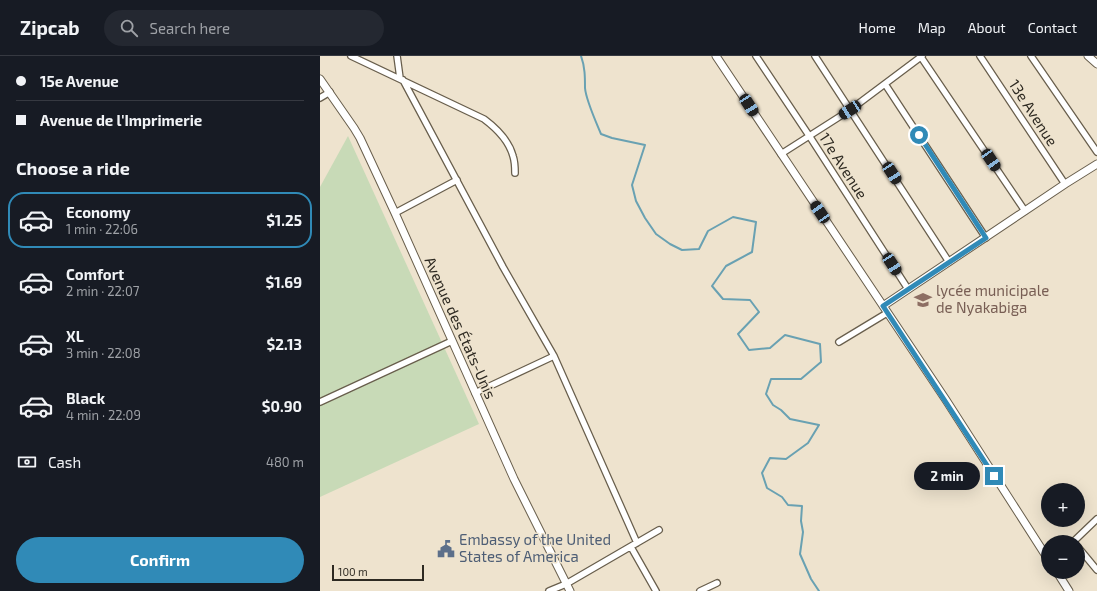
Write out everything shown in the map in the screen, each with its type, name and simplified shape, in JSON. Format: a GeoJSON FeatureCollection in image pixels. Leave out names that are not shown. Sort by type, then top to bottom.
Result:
{"type":"FeatureCollection","features":[{"type":"Feature","properties":{"kind":"street"},"geometry":{"type":"LineString","coordinates":[[350,56],[484,119],[495,127],[509,146],[513,156],[515,173]]}},
{"type":"Feature","properties":{"kind":"street"},"geometry":{"type":"LineString","coordinates":[[396,56],[401,79],[554,356],[637,543]]}},
{"type":"Feature","properties":{"kind":"street"},"geometry":{"type":"LineString","coordinates":[[716,56],[883,306],[1041,548]]}},
{"type":"Feature","properties":{"kind":"street","name":"17e Avenue"},"geometry":{"type":"LineString","coordinates":[[756,56],[908,289]]}},
{"type":"Feature","properties":{"kind":"street"},"geometry":{"type":"LineString","coordinates":[[815,56],[950,262]]}},
{"type":"Feature","properties":{"kind":"street"},"geometry":{"type":"LineString","coordinates":[[781,154],[810,137],[850,110],[921,56],[1025,211]]}},
{"type":"Feature","properties":{"kind":"street","name":"13e Avenue"},"geometry":{"type":"LineString","coordinates":[[980,56],[1065,184]]}},
{"type":"Feature","properties":{"kind":"street"},"geometry":{"type":"LineString","coordinates":[[1030,56],[1097,152]]}},
{"type":"Feature","properties":{"kind":"street"},"geometry":{"type":"LineString","coordinates":[[1088,56],[1097,64]]}},
{"type":"Feature","properties":{"kind":"street","name":"Avenue des États-Unis"},"geometry":{"type":"LineString","coordinates":[[320,79],[356,132],[395,213],[514,479],[570,591]]}},
{"type":"Feature","properties":{"kind":"street"},"geometry":{"type":"LineString","coordinates":[[885,84],[986,238]]}},
{"type":"Feature","properties":{"kind":"street"},"geometry":{"type":"LineString","coordinates":[[320,98],[330,92]]}},
{"type":"Feature","properties":{"kind":"street"},"geometry":{"type":"LineString","coordinates":[[883,306],[1097,164]]}},
{"type":"Feature","properties":{"kind":"street"},"geometry":{"type":"LineString","coordinates":[[395,213],[457,180]]}},
{"type":"Feature","properties":{"kind":"street"},"geometry":{"type":"LineString","coordinates":[[838,342],[887,313]]}},
{"type":"Feature","properties":{"kind":"street"},"geometry":{"type":"LineString","coordinates":[[320,402],[452,341]]}},
{"type":"Feature","properties":{"kind":"street"},"geometry":{"type":"LineString","coordinates":[[475,393],[554,356]]}},
{"type":"Feature","properties":{"kind":"street"},"geometry":{"type":"LineString","coordinates":[[1080,535],[1097,519]]}},
{"type":"Feature","properties":{"kind":"street"},"geometry":{"type":"LineString","coordinates":[[549,591],[566,584],[659,530]]}},
{"type":"Feature","properties":{"kind":"street"},"geometry":{"type":"LineString","coordinates":[[631,547],[656,591]]}},
{"type":"Feature","properties":{"kind":"street"},"geometry":{"type":"LineString","coordinates":[[1085,555],[1097,570]]}},
{"type":"Feature","properties":{"kind":"street"},"geometry":{"type":"LineString","coordinates":[[1061,579],[1069,591]]}},
{"type":"Feature","properties":{"kind":"street"},"geometry":{"type":"LineString","coordinates":[[700,591],[717,583]]}},
{"type":"Feature","properties":{"kind":"green space"},"geometry":{"type":"Polygon","coordinates":[[[348,136],[479,424],[320,497],[320,187],[348,136]]]}},
{"type":"Feature","properties":{"kind":"waterway"},"geometry":{"type":"LineString","coordinates":[[581,56],[584,68],[587,99],[601,134],[612,138],[645,145],[632,185],[636,201],[656,234],[682,250],[699,249],[708,231],[733,217],[756,222],[752,252],[726,266],[712,286],[723,299],[750,300],[759,312],[738,334],[749,350],[770,348],[785,335],[820,344],[821,362],[801,379],[771,379],[766,394],[773,405],[781,410],[790,419],[819,425],[808,443],[786,459],[770,458],[762,473],[767,488],[782,497],[788,505],[802,506],[801,521],[803,532],[800,554],[811,579],[819,591]]}},
{"type":"Feature","properties":{"kind":"place","name":"lycée municipale de Nyakabiga"},"geometry":{"type":"Point","coordinates":[923,300]}},
{"type":"Feature","properties":{"kind":"place","name":"Embassy of the United States of America"},"geometry":{"type":"Point","coordinates":[446,549]}},
{"type":"Feature","properties":{"kind":"route"},"geometry":{"type":"LineString","coordinates":[[919,135],[986,238],[883,306],[946,400],[994,476]]}}]}
